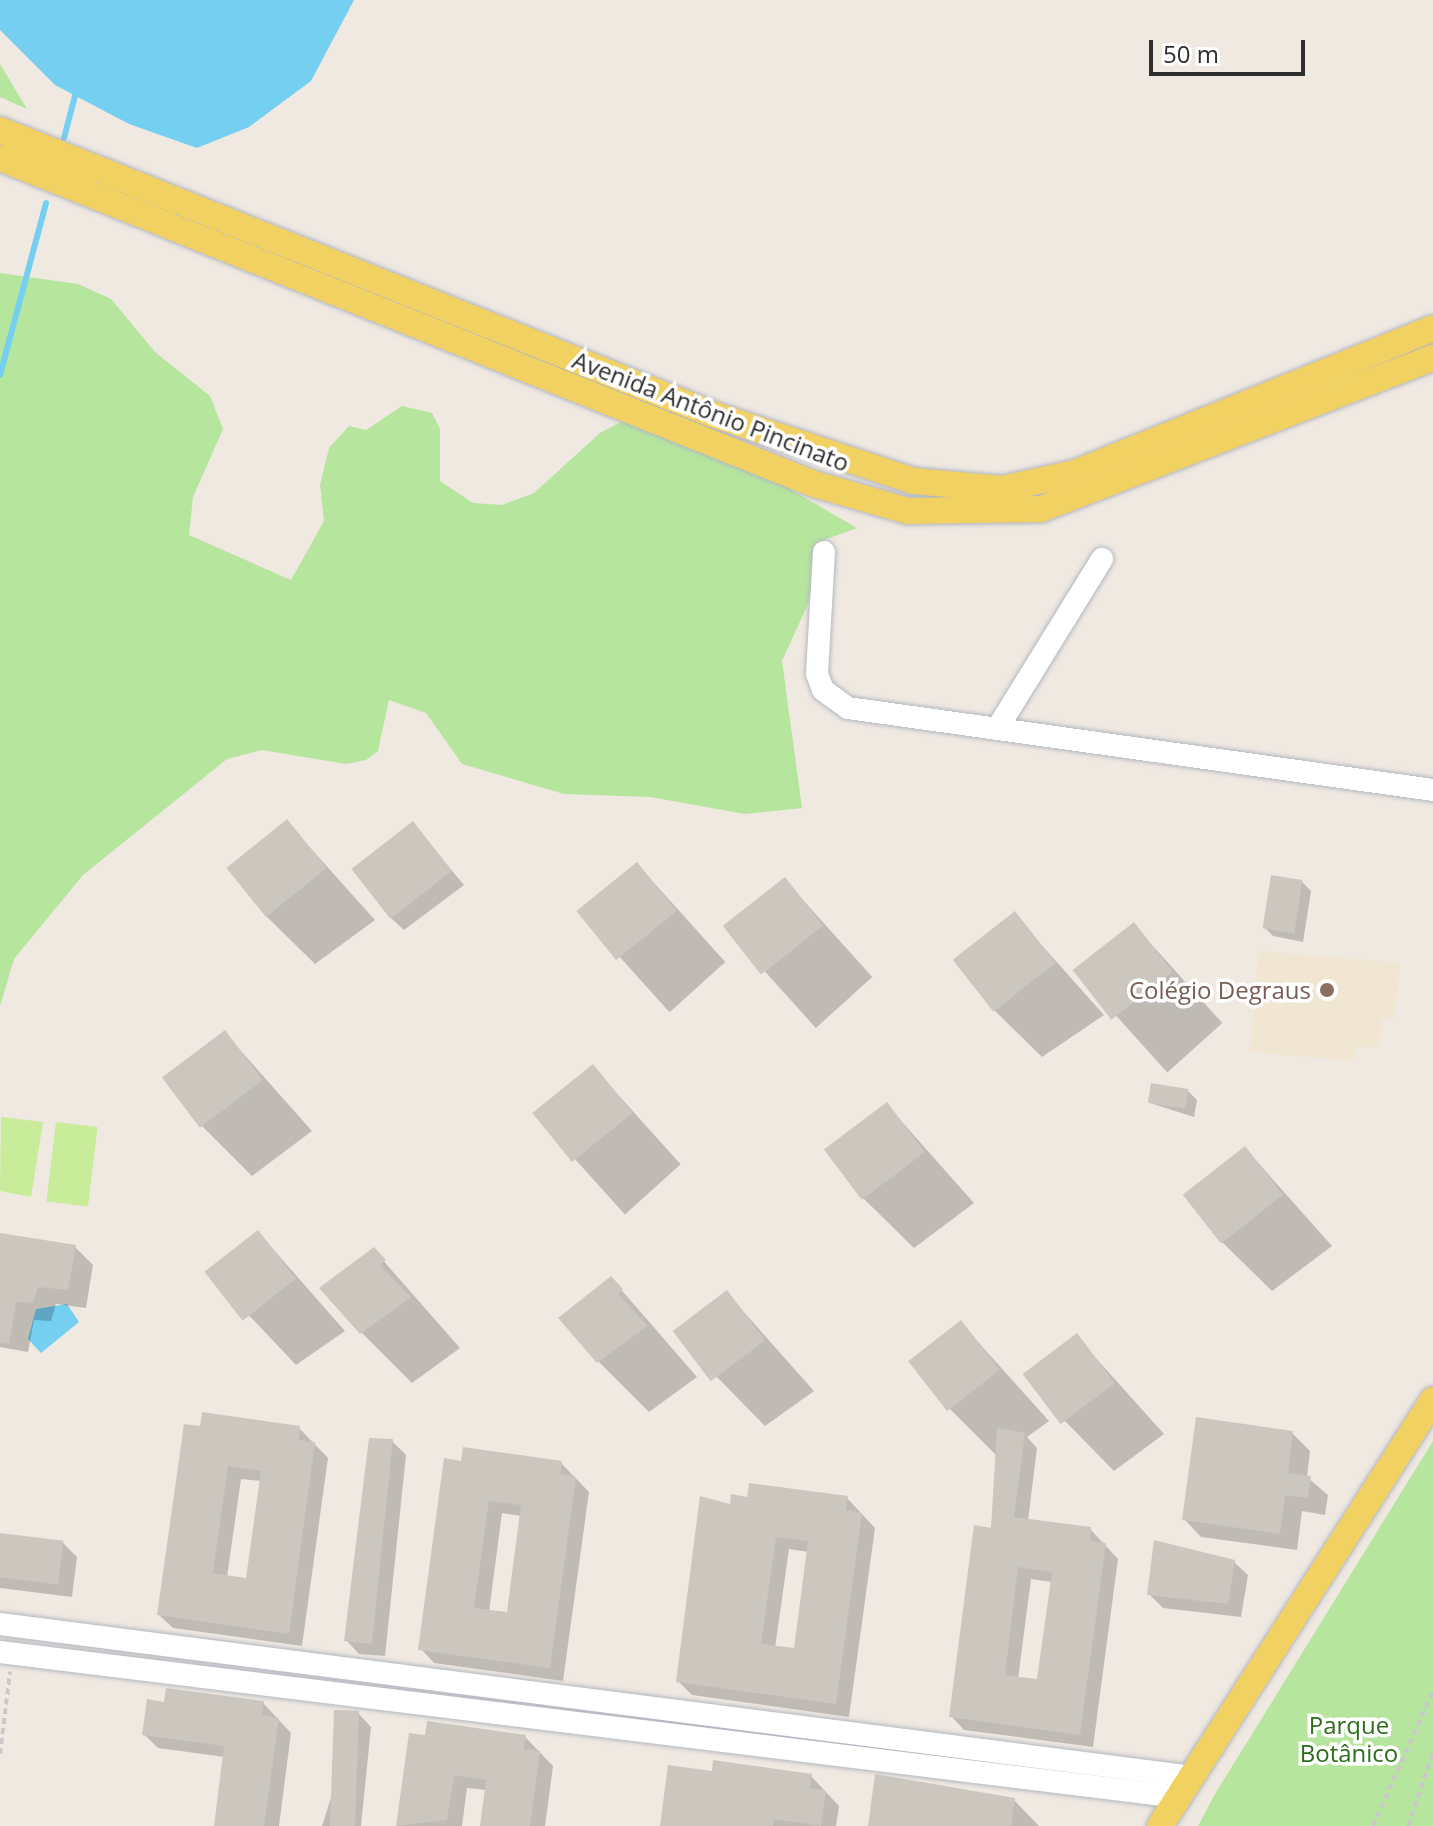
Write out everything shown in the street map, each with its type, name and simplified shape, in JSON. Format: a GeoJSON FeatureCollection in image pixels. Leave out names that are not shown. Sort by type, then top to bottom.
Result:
{"type":"FeatureCollection","features":[{"type":"Feature","properties":{"kind":"main road","name":"Avenida Antônio Pincinato"},"geometry":{"type":"LineString","coordinates":[[0,130],[826,458],[956,487],[1002,489],[1075,473],[1433,328]]}},
{"type":"Feature","properties":{"kind":"main road","name":"Avenida Antônio Pincinato"},"geometry":{"type":"LineString","coordinates":[[0,158],[800,478],[908,511],[1041,509],[1433,358]]}},
{"type":"Feature","properties":{"kind":"main road"},"geometry":{"type":"LineString","coordinates":[[1160,1826],[1433,1400]]}},
{"type":"Feature","properties":{"kind":"lane"},"geometry":{"type":"LineString","coordinates":[[824,552],[817,674],[833,701],[865,714],[997,729],[1433,790]]}},
{"type":"Feature","properties":{"kind":"lane"},"geometry":{"type":"LineString","coordinates":[[997,729],[1102,559]]}},
{"type":"Feature","properties":{"kind":"lane"},"geometry":{"type":"LineString","coordinates":[[0,1624],[1185,1787]]}},
{"type":"Feature","properties":{"kind":"lane"},"geometry":{"type":"LineString","coordinates":[[6,1653],[1076,1772]]}},
{"type":"Feature","properties":{"kind":"path"},"geometry":{"type":"LineString","coordinates":[[0,1754],[6,1653]]}},
{"type":"Feature","properties":{"kind":"path"},"geometry":{"type":"LineString","coordinates":[[1373,1826],[1433,1691]]}},
{"type":"Feature","properties":{"kind":"path"},"geometry":{"type":"LineString","coordinates":[[1408,1826],[1433,1752]]}},
{"type":"Feature","properties":{"kind":"shaded area","name":"Colégio Degraus"},"geometry":{"type":"Polygon","coordinates":[[[1259,951],[1400,963],[1395,1018],[1382,1018],[1380,1048],[1355,1046],[1354,1061],[1250,1052],[1259,951]]]}},
{"type":"Feature","properties":{"kind":"green space"},"geometry":{"type":"Polygon","coordinates":[[[0,64],[27,109],[0,97],[0,64]]]}},
{"type":"Feature","properties":{"kind":"green space"},"geometry":{"type":"Polygon","coordinates":[[[0,273],[78,284],[111,299],[155,352],[210,396],[223,429],[193,497],[189,535],[291,580],[324,521],[320,485],[329,448],[349,426],[366,430],[402,406],[432,413],[440,429],[440,481],[473,503],[502,505],[534,493],[600,433],[638,413],[721,449],[857,528],[819,542],[808,604],[782,661],[802,808],[745,814],[650,797],[564,794],[462,764],[426,713],[389,700],[378,751],[366,760],[346,764],[262,750],[227,759],[83,875],[14,959],[0,1006],[0,273]]]}},
{"type":"Feature","properties":{"kind":"green space"},"geometry":{"type":"Polygon","coordinates":[[[1,1117],[43,1122],[31,1197],[0,1191],[1,1117]]]}},
{"type":"Feature","properties":{"kind":"green space"},"geometry":{"type":"Polygon","coordinates":[[[56,1122],[98,1127],[88,1207],[46,1201],[56,1122]]]}},
{"type":"Feature","properties":{"kind":"green space","name":"Parque Botânico"},"geometry":{"type":"Polygon","coordinates":[[[1433,1441],[1433,1826],[1198,1826],[1215,1794],[1433,1441]]]}},
{"type":"Feature","properties":{"kind":"water"},"geometry":{"type":"Polygon","coordinates":[[[0,0],[354,0],[311,81],[249,127],[197,148],[129,124],[55,85],[0,30],[0,0]]]}},
{"type":"Feature","properties":{"kind":"water"},"geometry":{"type":"Polygon","coordinates":[[[67,1304],[79,1322],[41,1353],[28,1339],[36,1309],[67,1304]]]}},
{"type":"Feature","properties":{"kind":"building"},"geometry":{"type":"Polygon","coordinates":[[[287,819],[327,868],[266,917],[226,868],[287,819]]]}},
{"type":"Feature","properties":{"kind":"building"},"geometry":{"type":"Polygon","coordinates":[[[413,821],[452,871],[390,919],[352,869],[413,821]]]}},
{"type":"Feature","properties":{"kind":"building"},"geometry":{"type":"Polygon","coordinates":[[[637,862],[677,911],[616,960],[576,911],[637,862]]]}},
{"type":"Feature","properties":{"kind":"building"},"geometry":{"type":"Polygon","coordinates":[[[1271,875],[1303,880],[1294,933],[1263,928],[1271,875]]]}},
{"type":"Feature","properties":{"kind":"building"},"geometry":{"type":"Polygon","coordinates":[[[785,877],[823,926],[761,974],[723,926],[785,877]]]}},
{"type":"Feature","properties":{"kind":"building"},"geometry":{"type":"Polygon","coordinates":[[[1015,911],[1056,963],[993,1012],[953,960],[1015,911]]]}},
{"type":"Feature","properties":{"kind":"building"},"geometry":{"type":"Polygon","coordinates":[[[1134,922],[1173,972],[1111,1020],[1073,970],[1134,922]]]}},
{"type":"Feature","properties":{"kind":"building"},"geometry":{"type":"Polygon","coordinates":[[[225,1030],[263,1080],[200,1128],[162,1078],[225,1030]]]}},
{"type":"Feature","properties":{"kind":"building"},"geometry":{"type":"Polygon","coordinates":[[[593,1064],[633,1113],[572,1162],[532,1113],[593,1064]]]}},
{"type":"Feature","properties":{"kind":"building"},"geometry":{"type":"Polygon","coordinates":[[[1151,1083],[1189,1089],[1185,1109],[1148,1103],[1151,1083]]]}},
{"type":"Feature","properties":{"kind":"building"},"geometry":{"type":"Polygon","coordinates":[[[887,1102],[925,1152],[862,1200],[824,1150],[887,1102]]]}},
{"type":"Feature","properties":{"kind":"building"},"geometry":{"type":"Polygon","coordinates":[[[1245,1146],[1283,1195],[1221,1243],[1183,1195],[1245,1146]]]}},
{"type":"Feature","properties":{"kind":"building"},"geometry":{"type":"Polygon","coordinates":[[[258,1230],[296,1279],[243,1321],[204,1272],[258,1230]]]}},
{"type":"Feature","properties":{"kind":"building"},"geometry":{"type":"Polygon","coordinates":[[[0,1233],[76,1245],[68,1290],[38,1287],[33,1303],[16,1302],[9,1344],[0,1343],[0,1233]]]}},
{"type":"Feature","properties":{"kind":"building"},"geometry":{"type":"Polygon","coordinates":[[[374,1247],[386,1260],[380,1265],[411,1297],[360,1334],[319,1288],[374,1247]]]}},
{"type":"Feature","properties":{"kind":"building"},"geometry":{"type":"Polygon","coordinates":[[[611,1276],[623,1289],[618,1294],[648,1326],[597,1363],[558,1318],[611,1276]]]}},
{"type":"Feature","properties":{"kind":"building"},"geometry":{"type":"Polygon","coordinates":[[[727,1290],[765,1340],[711,1381],[673,1331],[727,1290]]]}},
{"type":"Feature","properties":{"kind":"building"},"geometry":{"type":"Polygon","coordinates":[[[961,1320],[1000,1370],[947,1411],[908,1361],[961,1320]]]}},
{"type":"Feature","properties":{"kind":"building"},"geometry":{"type":"Polygon","coordinates":[[[1077,1333],[1115,1383],[1061,1424],[1023,1374],[1077,1333]]]}},
{"type":"Feature","properties":{"kind":"building"},"geometry":{"type":"Polygon","coordinates":[[[202,1412],[300,1426],[299,1440],[315,1442],[289,1634],[157,1615],[184,1424],[200,1426],[202,1412]],[[228,1466],[213,1573],[246,1578],[261,1471],[228,1466]]]}},
{"type":"Feature","properties":{"kind":"building"},"geometry":{"type":"Polygon","coordinates":[[[1196,1417],[1293,1431],[1288,1473],[1311,1476],[1308,1498],[1285,1495],[1280,1534],[1182,1520],[1196,1417]]]}},
{"type":"Feature","properties":{"kind":"building"},"geometry":{"type":"Polygon","coordinates":[[[997,1428],[1025,1433],[1014,1517],[1091,1527],[1090,1541],[1106,1543],[1080,1735],[949,1717],[974,1525],[991,1528],[997,1428]],[[1018,1567],[1005,1675],[1037,1679],[1052,1572],[1018,1567]]]}},
{"type":"Feature","properties":{"kind":"building"},"geometry":{"type":"Polygon","coordinates":[[[369,1438],[393,1439],[372,1644],[344,1641],[369,1438]]]}},
{"type":"Feature","properties":{"kind":"building"},"geometry":{"type":"Polygon","coordinates":[[[463,1447],[562,1461],[560,1474],[576,1477],[550,1668],[418,1650],[444,1458],[461,1461],[463,1447]],[[489,1501],[474,1608],[507,1612],[521,1505],[489,1501]]]}},
{"type":"Feature","properties":{"kind":"building"},"geometry":{"type":"Polygon","coordinates":[[[749,1483],[848,1496],[846,1510],[862,1513],[836,1704],[676,1682],[700,1496],[730,1504],[731,1494],[747,1497],[749,1483]],[[776,1537],[761,1644],[794,1648],[808,1541],[776,1537]]]}},
{"type":"Feature","properties":{"kind":"building"},"geometry":{"type":"Polygon","coordinates":[[[0,1533],[64,1541],[58,1584],[0,1577],[0,1533]]]}},
{"type":"Feature","properties":{"kind":"building"},"geometry":{"type":"Polygon","coordinates":[[[1154,1540],[1235,1560],[1228,1604],[1147,1595],[1154,1540]]]}},
{"type":"Feature","properties":{"kind":"building"},"geometry":{"type":"Polygon","coordinates":[[[166,1688],[264,1701],[262,1715],[279,1718],[264,1826],[214,1826],[224,1746],[142,1735],[147,1699],[164,1702],[166,1688]]]}},
{"type":"Feature","properties":{"kind":"building"},"geometry":{"type":"Polygon","coordinates":[[[334,1710],[359,1711],[355,1826],[330,1826],[334,1710]]]}},
{"type":"Feature","properties":{"kind":"building"},"geometry":{"type":"Polygon","coordinates":[[[427,1721],[526,1735],[524,1749],[540,1751],[530,1826],[480,1826],[486,1780],[454,1775],[447,1820],[396,1826],[409,1733],[425,1735],[427,1721]]]}},
{"type":"Feature","properties":{"kind":"building"},"geometry":{"type":"Polygon","coordinates":[[[713,1760],[812,1774],[810,1788],[826,1791],[821,1826],[774,1819],[773,1826],[660,1826],[668,1765],[712,1771],[713,1760]]]}},
{"type":"Feature","properties":{"kind":"building"},"geometry":{"type":"Polygon","coordinates":[[[875,1774],[1015,1798],[1011,1826],[868,1826],[875,1774]]]}},
{"type":"Feature","properties":{"kind":"waterway"},"geometry":{"type":"LineString","coordinates":[[64,138],[77,88]]}},
{"type":"Feature","properties":{"kind":"waterway"},"geometry":{"type":"LineString","coordinates":[[0,375],[46,203]]}},
{"type":"Feature","properties":{"kind":"place","name":"Colégio Degraus"},"geometry":{"type":"Point","coordinates":[1327,990]}}]}
